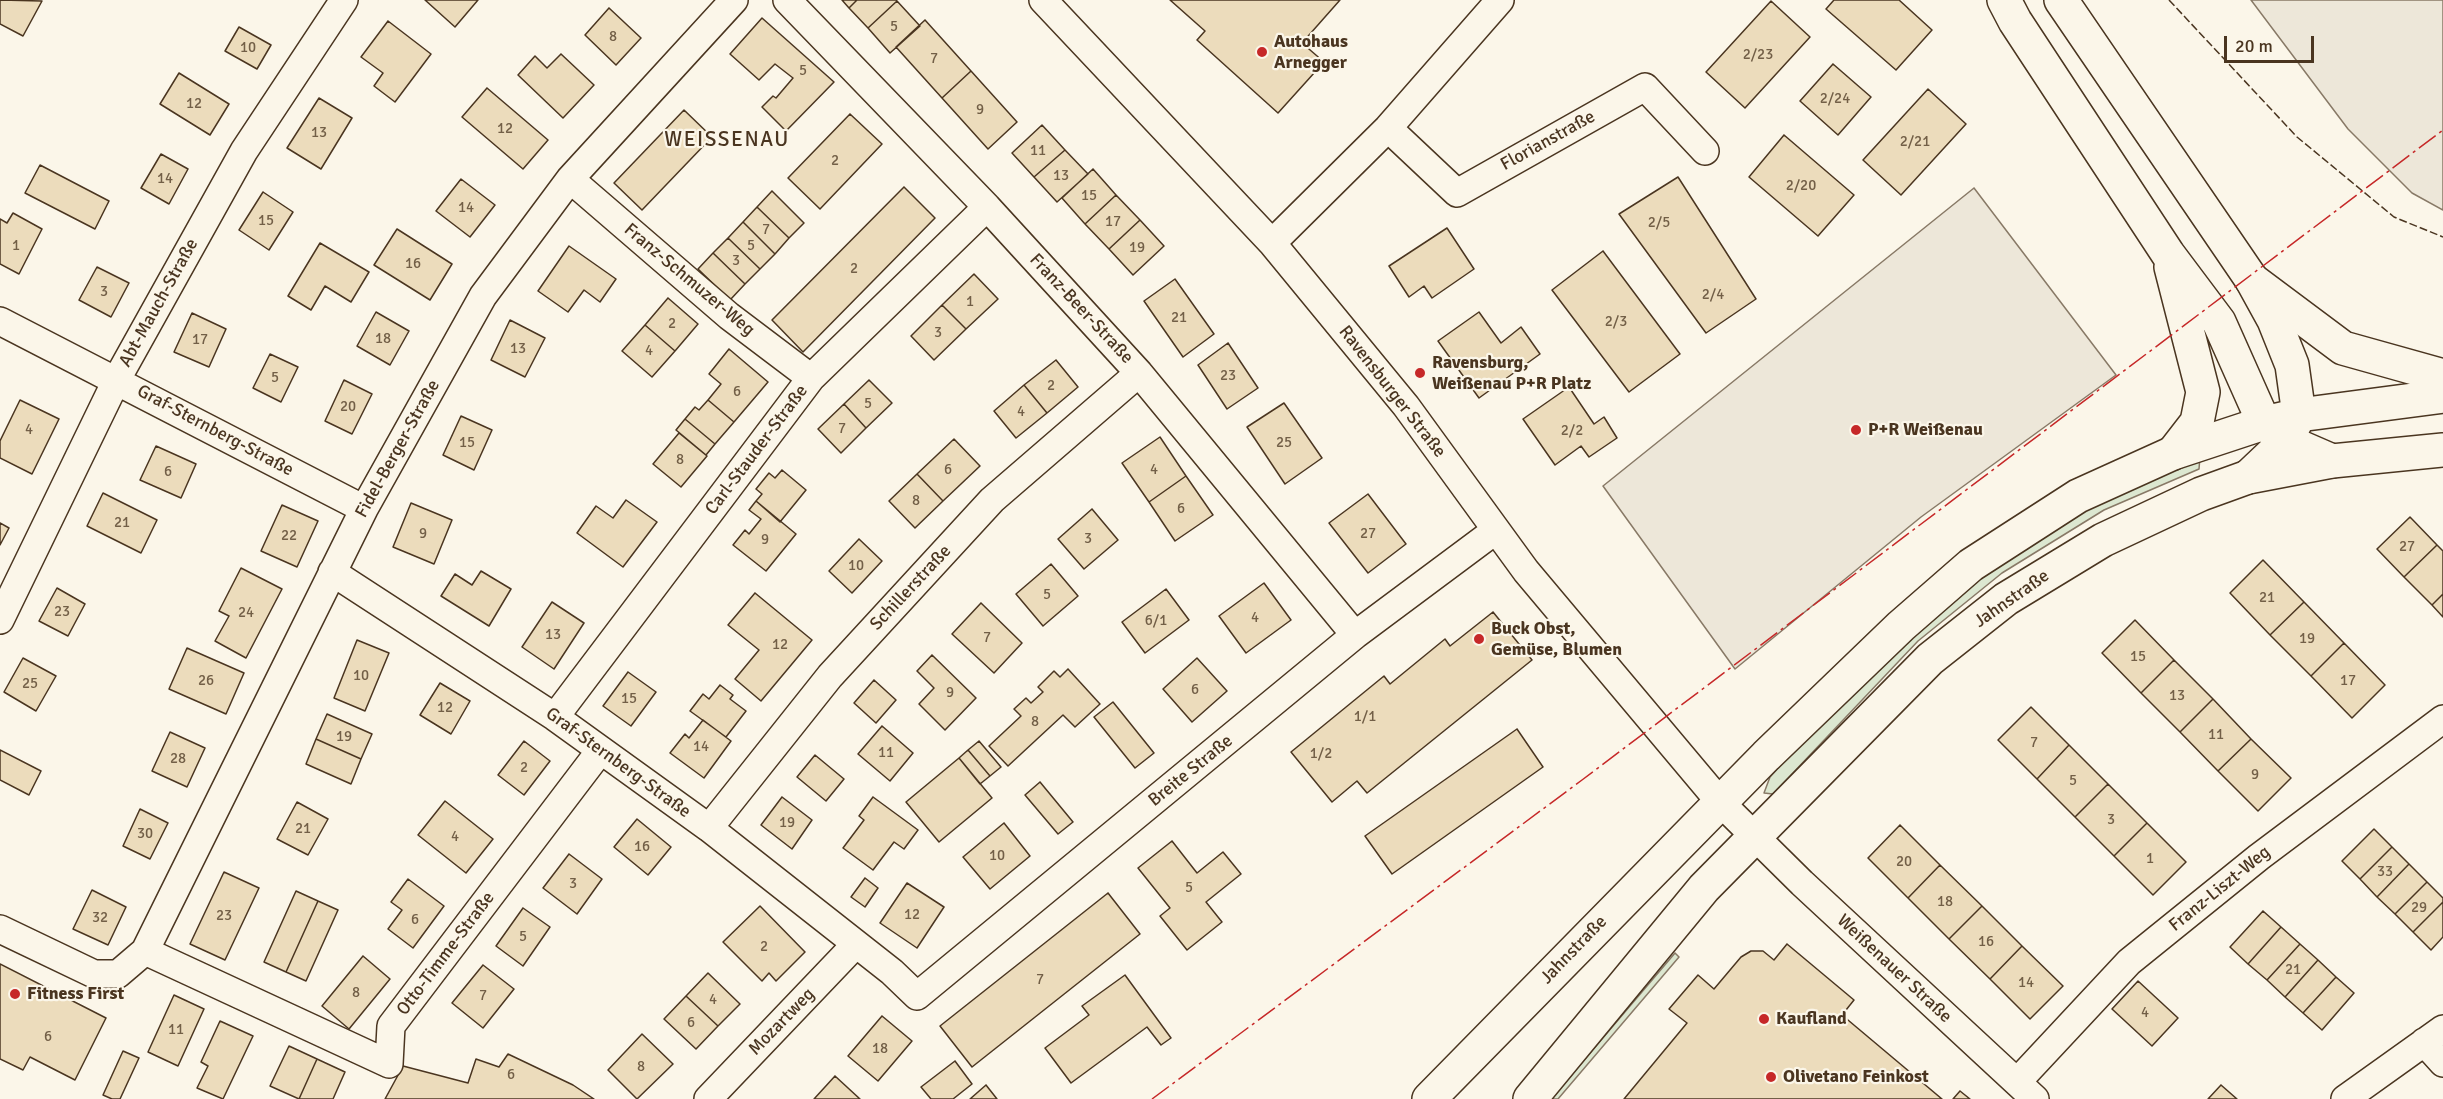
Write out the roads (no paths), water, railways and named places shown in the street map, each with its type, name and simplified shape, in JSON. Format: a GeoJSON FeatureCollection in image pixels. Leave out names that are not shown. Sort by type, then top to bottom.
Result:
{"type":"FeatureCollection","features":[{"type":"Feature","properties":{"kind":"main road"},"geometry":{"type":"LineString","coordinates":[[2004,0],[2015,21],[2168,254],[2219,322],[2283,426]]}},
{"type":"Feature","properties":{"kind":"main road"},"geometry":{"type":"LineString","coordinates":[[2061,0],[2252,280],[2274,320],[2292,365],[2283,426],[2248,477]]}},
{"type":"Feature","properties":{"kind":"main road"},"geometry":{"type":"LineString","coordinates":[[2168,254],[2204,392],[2197,422],[2174,453]]}},
{"type":"Feature","properties":{"kind":"main road"},"geometry":{"type":"LineString","coordinates":[[2252,280],[2343,348],[2443,376]]}},
{"type":"Feature","properties":{"kind":"main road","name":"Jahnstraße"},"geometry":{"type":"LineString","coordinates":[[1429,1099],[1720,802],[1901,626],[1971,565],[2078,496],[2174,453],[2283,426],[2443,396]]}},
{"type":"Feature","properties":{"kind":"main road","name":"Jahnstraße"},"geometry":{"type":"LineString","coordinates":[[2283,426],[2332,461]]}},
{"type":"Feature","properties":{"kind":"main road","name":"Jahnstraße"},"geometry":{"type":"LineString","coordinates":[[1530,1099],[1695,898],[1930,659],[2006,599],[2103,540],[2200,494],[2248,477],[2332,461],[2443,450]]}},
{"type":"Feature","properties":{"kind":"street","name":"Abt-Mauch-Straße"},"geometry":{"type":"LineString","coordinates":[[0,620],[117,379],[244,151],[344,0]]}},
{"type":"Feature","properties":{"kind":"street","name":"Fidel-Berger-Straße"},"geometry":{"type":"LineString","coordinates":[[144,951],[364,509],[483,296],[570,179],[734,0]]}},
{"type":"Feature","properties":{"kind":"street","name":"Franz-Beer-Straße"},"geometry":{"type":"LineString","coordinates":[[787,0],[987,207],[1140,373],[1355,635]]}},
{"type":"Feature","properties":{"kind":"street","name":"Ravensburger Straße"},"geometry":{"type":"LineString","coordinates":[[1043,0],[1272,243],[1406,406],[1540,588],[1720,802]]}},
{"type":"Feature","properties":{"kind":"street"},"geometry":{"type":"LineString","coordinates":[[1272,243],[1388,128],[1500,0]]}},
{"type":"Feature","properties":{"kind":"street","name":"Florianstraße"},"geometry":{"type":"LineString","coordinates":[[1388,128],[1457,193],[1645,87],[1705,151]]}},
{"type":"Feature","properties":{"kind":"street","name":"Franz-Schmuzer-Weg"},"geometry":{"type":"LineString","coordinates":[[570,179],[729,316],[811,378]]}},
{"type":"Feature","properties":{"kind":"street","name":"Carl-Stauder-Straße"},"geometry":{"type":"LineString","coordinates":[[555,717],[811,378],[987,207]]}},
{"type":"Feature","properties":{"kind":"street","name":"Graf-Sternberg-Straße"},"geometry":{"type":"LineString","coordinates":[[0,321],[117,379],[364,509]]}},
{"type":"Feature","properties":{"kind":"street","name":"Schillerstraße"},"geometry":{"type":"LineString","coordinates":[[709,828],[830,676],[992,500],[1140,373]]}},
{"type":"Feature","properties":{"kind":"street","name":"Breite Straße"},"geometry":{"type":"LineString","coordinates":[[892,972],[917,996],[1355,635],[1496,530]]}},
{"type":"Feature","properties":{"kind":"street","name":"Graf-Sternberg-Straße"},"geometry":{"type":"LineString","coordinates":[[332,572],[555,717],[600,752],[709,828],[892,972]]}},
{"type":"Feature","properties":{"kind":"street","name":"Franz-Liszt-Weg"},"geometry":{"type":"LineString","coordinates":[[2026,1090],[2129,962],[2259,857],[2443,719]]}},
{"type":"Feature","properties":{"kind":"street","name":"Otto-Timme-Straße"},"geometry":{"type":"LineString","coordinates":[[144,951],[389,1064],[391,1026],[600,752]]}},
{"type":"Feature","properties":{"kind":"street"},"geometry":{"type":"LineString","coordinates":[[1720,802],[1754,838]]}},
{"type":"Feature","properties":{"kind":"street","name":"Weißenauer Straße"},"geometry":{"type":"LineString","coordinates":[[1754,838],[2026,1090]]}},
{"type":"Feature","properties":{"kind":"street"},"geometry":{"type":"LineString","coordinates":[[0,929],[94,975],[118,974],[144,951]]}},
{"type":"Feature","properties":{"kind":"street","name":"Mozartweg"},"geometry":{"type":"LineString","coordinates":[[708,1099],[856,944]]}},
{"type":"Feature","properties":{"kind":"street"},"geometry":{"type":"LineString","coordinates":[[2345,1099],[2434,1036],[2443,1063]]}},
{"type":"Feature","properties":{"kind":"place","name":"Autohaus Arnegger"},"geometry":{"type":"Point","coordinates":[1262,52]}},
{"type":"Feature","properties":{"kind":"place","name":"Ravensburg, Weißenau P+R Platz"},"geometry":{"type":"Point","coordinates":[1420,373]}},
{"type":"Feature","properties":{"kind":"place","name":"P+R Weißenau"},"geometry":{"type":"Point","coordinates":[1856,430]}},
{"type":"Feature","properties":{"kind":"place","name":"Buck Obst, Gemüse, Blumen"},"geometry":{"type":"Point","coordinates":[1479,639]}},
{"type":"Feature","properties":{"kind":"place","name":"Fitness First"},"geometry":{"type":"Point","coordinates":[15,994]}},
{"type":"Feature","properties":{"kind":"place","name":"Kaufland"},"geometry":{"type":"Point","coordinates":[1764,1019]}},
{"type":"Feature","properties":{"kind":"place","name":"Olivetano Feinkost"},"geometry":{"type":"Point","coordinates":[1771,1077]}},
{"type":"Feature","properties":{"kind":"district","name":"WEISSENAU"},"geometry":{"type":"Point","coordinates":[727,140]}}]}
